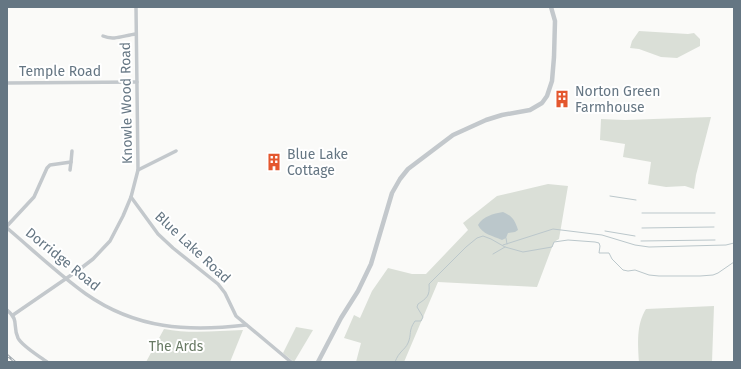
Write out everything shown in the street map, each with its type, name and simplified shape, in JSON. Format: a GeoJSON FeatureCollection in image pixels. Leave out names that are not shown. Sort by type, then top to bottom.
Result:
{"type":"FeatureCollection","features":[{"type":"Feature","properties":{"kind":"street","name":"Knowle Wood Road"},"geometry":{"type":"LineString","coordinates":[[13,315],[89,262],[105,247],[123,216],[138,170],[136,7]]}},
{"type":"Feature","properties":{"kind":"street"},"geometry":{"type":"LineString","coordinates":[[318,362],[341,318],[358,291],[371,264],[392,193],[408,169],[453,134],[502,115],[530,110],[545,100],[550,88],[554,66],[555,26],[551,7]]}},
{"type":"Feature","properties":{"kind":"street"},"geometry":{"type":"LineString","coordinates":[[103,36],[108,38],[116,38],[136,34]]}},
{"type":"Feature","properties":{"kind":"street","name":"Temple Road"},"geometry":{"type":"LineString","coordinates":[[7,83],[137,82]]}},
{"type":"Feature","properties":{"kind":"street"},"geometry":{"type":"LineString","coordinates":[[138,170],[176,150]]}},
{"type":"Feature","properties":{"kind":"street"},"geometry":{"type":"LineString","coordinates":[[70,170],[72,151]]}},
{"type":"Feature","properties":{"kind":"street"},"geometry":{"type":"LineString","coordinates":[[172,153],[174,158]]}},
{"type":"Feature","properties":{"kind":"street"},"geometry":{"type":"LineString","coordinates":[[7,227],[34,197],[47,168],[50,165],[70,162]]}},
{"type":"Feature","properties":{"kind":"street","name":"Blue Lake Road"},"geometry":{"type":"LineString","coordinates":[[130,197],[158,234],[218,284],[225,293],[236,316],[291,362]]}},
{"type":"Feature","properties":{"kind":"street","name":"Dorridge Road"},"geometry":{"type":"LineString","coordinates":[[7,227],[66,279],[87,295],[130,317],[153,324],[184,329],[246,325]]}},
{"type":"Feature","properties":{"kind":"street"},"geometry":{"type":"LineString","coordinates":[[7,310],[13,315],[21,342],[47,362]]}},
{"type":"Feature","properties":{"kind":"green space"},"geometry":{"type":"Polygon","coordinates":[[[639,31],[688,34],[694,33],[700,39],[700,46],[677,58],[661,57],[639,49],[630,48],[632,41],[639,31]]]}},
{"type":"Feature","properties":{"kind":"green space"},"geometry":{"type":"Polygon","coordinates":[[[711,117],[696,175],[694,189],[685,186],[666,187],[648,184],[651,162],[623,157],[625,144],[600,140],[601,119],[625,120],[711,117]]]}},
{"type":"Feature","properties":{"kind":"green space"},"geometry":{"type":"Polygon","coordinates":[[[548,184],[568,186],[559,239],[554,242],[537,287],[438,282],[404,362],[356,362],[361,343],[344,338],[354,315],[360,318],[372,291],[388,268],[412,274],[426,274],[468,230],[463,223],[497,196],[548,184]]]}},
{"type":"Feature","properties":{"kind":"green space"},"geometry":{"type":"Polygon","coordinates":[[[714,306],[712,362],[639,362],[639,328],[646,309],[714,306]]]}},
{"type":"Feature","properties":{"kind":"green space"},"geometry":{"type":"Polygon","coordinates":[[[296,327],[313,330],[294,362],[283,353],[296,327]]]}},
{"type":"Feature","properties":{"kind":"green space","name":"The Ards"},"geometry":{"type":"Polygon","coordinates":[[[164,329],[193,332],[243,330],[230,362],[146,362],[164,329]]]}},
{"type":"Feature","properties":{"kind":"shaded area"},"geometry":{"type":"Polygon","coordinates":[[[503,212],[513,219],[518,230],[508,233],[506,238],[502,240],[482,231],[478,225],[485,217],[503,212]]]}},
{"type":"Feature","properties":{"kind":"waterway"},"geometry":{"type":"LineString","coordinates":[[610,196],[636,200]]}},
{"type":"Feature","properties":{"kind":"waterway"},"geometry":{"type":"LineString","coordinates":[[642,213],[715,213]]}},
{"type":"Feature","properties":{"kind":"waterway"},"geometry":{"type":"LineString","coordinates":[[642,228],[714,227]]}},
{"type":"Feature","properties":{"kind":"waterway"},"geometry":{"type":"LineString","coordinates":[[503,245],[553,229],[602,235],[635,245],[649,247],[726,245],[734,243]]}},
{"type":"Feature","properties":{"kind":"waterway"},"geometry":{"type":"LineString","coordinates":[[605,231],[635,236]]}},
{"type":"Feature","properties":{"kind":"waterway"},"geometry":{"type":"LineString","coordinates":[[395,362],[398,355],[408,343],[413,324],[415,321],[421,321],[423,317],[417,307],[418,304],[427,296],[429,284],[466,247],[477,238],[483,236],[505,247],[523,252],[552,247],[554,242],[568,240],[595,242],[599,243],[599,253],[609,253],[612,259],[623,270],[635,270],[649,275],[713,275],[734,262]]}},
{"type":"Feature","properties":{"kind":"waterway"},"geometry":{"type":"LineString","coordinates":[[506,238],[507,244]]}},
{"type":"Feature","properties":{"kind":"waterway"},"geometry":{"type":"LineString","coordinates":[[641,241],[715,240]]}},
{"type":"Feature","properties":{"kind":"waterway"},"geometry":{"type":"LineString","coordinates":[[493,254],[505,247]]}},
{"type":"Feature","properties":{"kind":"railway"},"geometry":{"type":"LineString","coordinates":[[7,355],[15,362]]}},
{"type":"Feature","properties":{"kind":"place","name":"Norton Green Farmhouse"},"geometry":{"type":"Point","coordinates":[562,99]}},
{"type":"Feature","properties":{"kind":"place","name":"Blue Lake Cottage"},"geometry":{"type":"Point","coordinates":[274,162]}}]}
